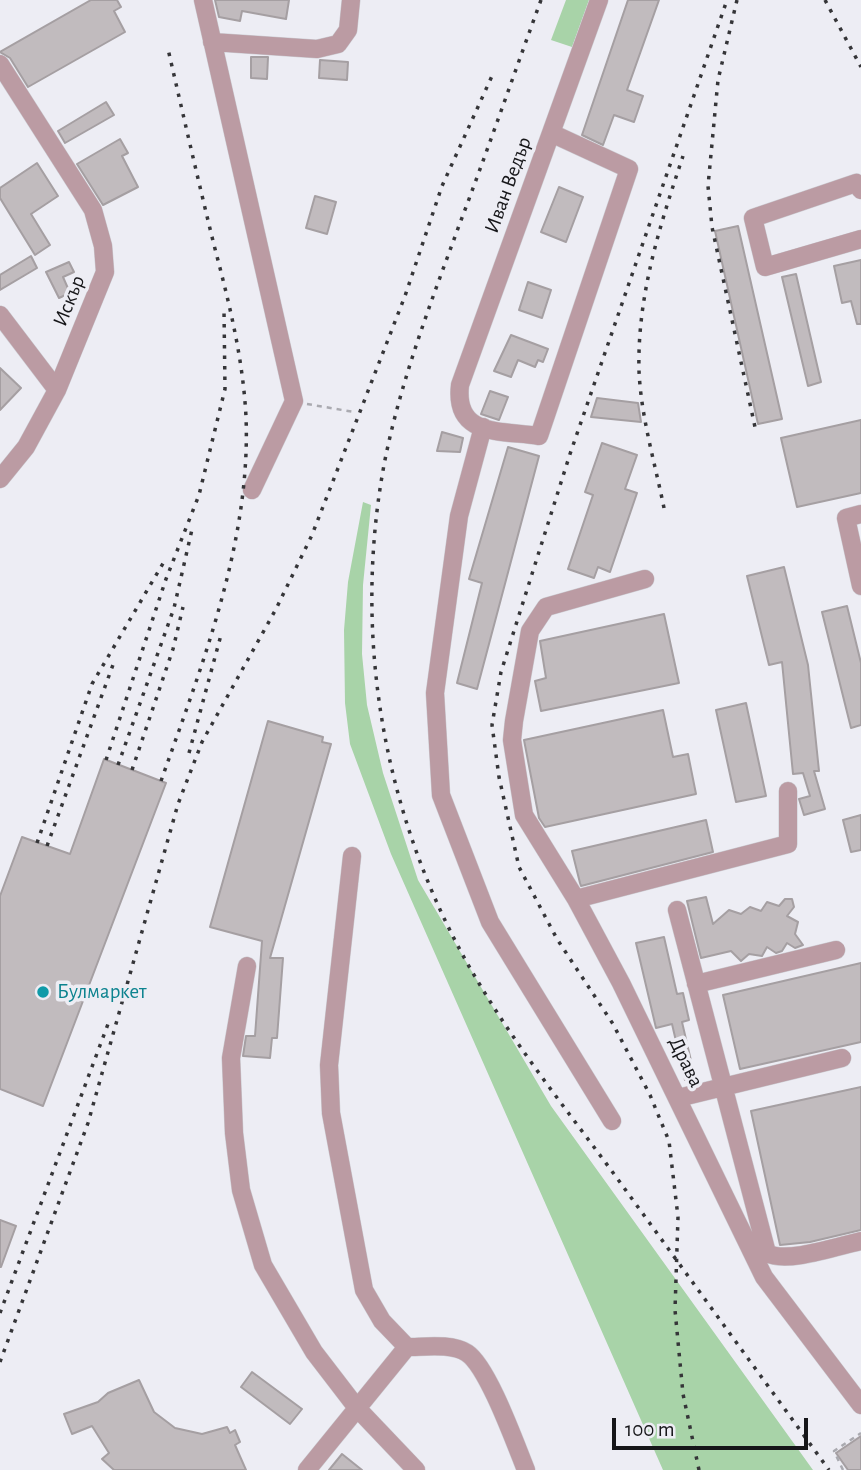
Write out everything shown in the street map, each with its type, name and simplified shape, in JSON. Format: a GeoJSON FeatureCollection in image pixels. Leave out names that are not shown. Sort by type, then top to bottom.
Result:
{"type":"FeatureCollection","features":[{"type":"Feature","properties":{"kind":"street"},"geometry":{"type":"LineString","coordinates":[[203,0],[294,401],[252,490]]}},
{"type":"Feature","properties":{"kind":"street"},"geometry":{"type":"LineString","coordinates":[[212,42],[317,49],[338,44],[348,30],[351,0]]}},
{"type":"Feature","properties":{"kind":"street","name":"Иван Ведър"},"geometry":{"type":"LineString","coordinates":[[483,427],[474,426],[462,414],[458,400],[460,385],[599,0]]}},
{"type":"Feature","properties":{"kind":"street","name":"Искър"},"geometry":{"type":"LineString","coordinates":[[0,64],[93,210],[103,246],[105,272],[57,390],[26,447],[0,479]]}},
{"type":"Feature","properties":{"kind":"street"},"geometry":{"type":"LineString","coordinates":[[551,134],[629,169],[539,436],[483,427],[460,516],[435,693],[441,794],[490,922],[612,1121]]}},
{"type":"Feature","properties":{"kind":"street"},"geometry":{"type":"LineString","coordinates":[[861,190],[856,183],[753,218],[765,267],[861,239]]}},
{"type":"Feature","properties":{"kind":"street"},"geometry":{"type":"LineString","coordinates":[[0,315],[57,390]]}},
{"type":"Feature","properties":{"kind":"street"},"geometry":{"type":"LineString","coordinates":[[861,514],[846,518],[861,586]]}},
{"type":"Feature","properties":{"kind":"street","name":"Драва"},"geometry":{"type":"LineString","coordinates":[[645,579],[546,607],[530,631],[512,740],[524,815],[576,899],[678,1098],[764,1278],[861,1405]]}},
{"type":"Feature","properties":{"kind":"street"},"geometry":{"type":"LineString","coordinates":[[576,899],[788,844],[788,791]]}},
{"type":"Feature","properties":{"kind":"street"},"geometry":{"type":"LineString","coordinates":[[352,856],[329,1065],[331,1113],[365,1290],[383,1321],[407,1347],[465,1351],[480,1364],[526,1470]]}},
{"type":"Feature","properties":{"kind":"street"},"geometry":{"type":"LineString","coordinates":[[677,910],[766,1253],[775,1258],[790,1257],[861,1241]]}},
{"type":"Feature","properties":{"kind":"street"},"geometry":{"type":"LineString","coordinates":[[696,984],[836,950]]}},
{"type":"Feature","properties":{"kind":"street"},"geometry":{"type":"LineString","coordinates":[[247,967],[231,1058],[234,1133],[241,1190],[263,1265],[314,1352],[357,1408],[416,1470]]}},
{"type":"Feature","properties":{"kind":"street"},"geometry":{"type":"LineString","coordinates":[[678,1098],[842,1058]]}},
{"type":"Feature","properties":{"kind":"street"},"geometry":{"type":"LineString","coordinates":[[307,1470],[407,1347]]}},
{"type":"Feature","properties":{"kind":"path"},"geometry":{"type":"LineString","coordinates":[[294,401],[354,412]]}},
{"type":"Feature","properties":{"kind":"path"},"geometry":{"type":"LineString","coordinates":[[844,1470],[834,1451],[861,1433]]}},
{"type":"Feature","properties":{"kind":"green space"},"geometry":{"type":"Polygon","coordinates":[[[566,0],[589,0],[572,47],[551,40],[566,0]]]}},
{"type":"Feature","properties":{"kind":"green space"},"geometry":{"type":"Polygon","coordinates":[[[363,502],[371,505],[363,585],[362,654],[367,705],[383,773],[418,880],[551,1106],[813,1470],[663,1470],[391,854],[350,744],[345,703],[344,630],[348,582],[363,502]]]}},
{"type":"Feature","properties":{"kind":"building"},"geometry":{"type":"Polygon","coordinates":[[[91,0],[117,0],[121,7],[114,11],[125,32],[28,87],[10,58],[0,52],[91,0]]]}},
{"type":"Feature","properties":{"kind":"building"},"geometry":{"type":"Polygon","coordinates":[[[215,0],[289,0],[286,19],[242,11],[240,21],[219,17],[215,0]]]}},
{"type":"Feature","properties":{"kind":"building"},"geometry":{"type":"Polygon","coordinates":[[[628,0],[659,0],[627,90],[643,96],[634,122],[614,115],[603,145],[582,135],[628,0]]]}},
{"type":"Feature","properties":{"kind":"building"},"geometry":{"type":"Polygon","coordinates":[[[251,57],[268,57],[267,79],[251,78],[251,57]]]}},
{"type":"Feature","properties":{"kind":"building"},"geometry":{"type":"Polygon","coordinates":[[[320,60],[348,62],[347,80],[319,78],[320,60]]]}},
{"type":"Feature","properties":{"kind":"building"},"geometry":{"type":"Polygon","coordinates":[[[106,102],[114,115],[65,143],[58,131],[106,102]]]}},
{"type":"Feature","properties":{"kind":"building"},"geometry":{"type":"Polygon","coordinates":[[[120,139],[128,153],[122,156],[138,187],[103,205],[77,164],[120,139]]]}},
{"type":"Feature","properties":{"kind":"building"},"geometry":{"type":"Polygon","coordinates":[[[37,163],[58,196],[31,214],[50,245],[35,255],[0,198],[0,188],[37,163]]]}},
{"type":"Feature","properties":{"kind":"building"},"geometry":{"type":"Polygon","coordinates":[[[559,187],[583,197],[566,242],[541,232],[559,187]]]}},
{"type":"Feature","properties":{"kind":"building"},"geometry":{"type":"Polygon","coordinates":[[[315,196],[336,202],[327,234],[306,228],[315,196]]]}},
{"type":"Feature","properties":{"kind":"building"},"geometry":{"type":"Polygon","coordinates":[[[738,226],[782,419],[758,424],[715,231],[738,226]]]}},
{"type":"Feature","properties":{"kind":"building"},"geometry":{"type":"Polygon","coordinates":[[[31,256],[37,268],[0,290],[0,275],[31,256]]]}},
{"type":"Feature","properties":{"kind":"building"},"geometry":{"type":"Polygon","coordinates":[[[861,260],[861,324],[857,324],[851,301],[842,303],[834,266],[861,260]]]}},
{"type":"Feature","properties":{"kind":"building"},"geometry":{"type":"Polygon","coordinates":[[[69,262],[74,272],[63,277],[70,293],[59,298],[46,272],[69,262]]]}},
{"type":"Feature","properties":{"kind":"building"},"geometry":{"type":"Polygon","coordinates":[[[796,274],[821,382],[808,386],[782,277],[796,274]]]}},
{"type":"Feature","properties":{"kind":"building"},"geometry":{"type":"Polygon","coordinates":[[[528,282],[551,290],[542,318],[519,310],[528,282]]]}},
{"type":"Feature","properties":{"kind":"building"},"geometry":{"type":"Polygon","coordinates":[[[511,335],[548,349],[543,362],[538,360],[535,367],[518,360],[511,377],[494,371],[511,335]]]}},
{"type":"Feature","properties":{"kind":"building"},"geometry":{"type":"Polygon","coordinates":[[[0,368],[21,388],[0,410],[0,368]]]}},
{"type":"Feature","properties":{"kind":"building"},"geometry":{"type":"Polygon","coordinates":[[[490,391],[508,397],[499,420],[481,414],[490,391]]]}},
{"type":"Feature","properties":{"kind":"building"},"geometry":{"type":"Polygon","coordinates":[[[597,398],[638,403],[641,422],[591,417],[597,398]]]}},
{"type":"Feature","properties":{"kind":"building"},"geometry":{"type":"Polygon","coordinates":[[[861,420],[861,493],[797,507],[781,438],[861,420]]]}},
{"type":"Feature","properties":{"kind":"building"},"geometry":{"type":"Polygon","coordinates":[[[442,432],[463,438],[460,452],[437,451],[442,432]]]}},
{"type":"Feature","properties":{"kind":"building"},"geometry":{"type":"Polygon","coordinates":[[[602,443],[637,455],[625,489],[637,493],[610,572],[598,567],[594,578],[568,569],[593,495],[585,492],[602,443]]]}},
{"type":"Feature","properties":{"kind":"building"},"geometry":{"type":"Polygon","coordinates":[[[508,447],[539,456],[477,689],[457,683],[482,583],[469,579],[508,447]]]}},
{"type":"Feature","properties":{"kind":"building"},"geometry":{"type":"Polygon","coordinates":[[[784,567],[808,665],[819,771],[814,771],[825,809],[804,815],[799,799],[810,796],[803,773],[793,774],[782,662],[769,665],[747,576],[784,567]]]}},
{"type":"Feature","properties":{"kind":"building"},"geometry":{"type":"Polygon","coordinates":[[[847,606],[861,663],[861,725],[851,728],[822,612],[847,606]]]}},
{"type":"Feature","properties":{"kind":"building"},"geometry":{"type":"Polygon","coordinates":[[[664,614],[679,683],[541,711],[535,681],[546,678],[540,641],[664,614]]]}},
{"type":"Feature","properties":{"kind":"building"},"geometry":{"type":"Polygon","coordinates":[[[746,703],[766,796],[736,802],[716,710],[746,703]]]}},
{"type":"Feature","properties":{"kind":"building"},"geometry":{"type":"Polygon","coordinates":[[[663,710],[673,757],[688,754],[696,794],[545,827],[539,818],[524,740],[663,710]]]}},
{"type":"Feature","properties":{"kind":"building"},"geometry":{"type":"Polygon","coordinates":[[[268,721],[323,737],[322,742],[331,744],[270,958],[283,958],[277,1038],[272,1038],[270,1058],[243,1056],[246,1036],[255,1036],[262,941],[210,927],[268,721]]]}},
{"type":"Feature","properties":{"kind":"building","name":"Булмаркет"},"geometry":{"type":"Polygon","coordinates":[[[104,759],[166,783],[43,1106],[0,1089],[0,896],[22,837],[70,854],[104,759]]]}},
{"type":"Feature","properties":{"kind":"building"},"geometry":{"type":"Polygon","coordinates":[[[861,815],[861,850],[851,852],[843,820],[861,815]]]}},
{"type":"Feature","properties":{"kind":"building"},"geometry":{"type":"Polygon","coordinates":[[[706,820],[713,852],[581,886],[572,851],[706,820]]]}},
{"type":"Feature","properties":{"kind":"building"},"geometry":{"type":"Polygon","coordinates":[[[706,897],[713,924],[729,910],[741,914],[750,907],[761,911],[767,902],[779,906],[785,899],[792,899],[794,907],[787,916],[798,922],[795,934],[803,945],[795,948],[787,943],[782,951],[776,953],[767,947],[762,956],[749,954],[741,961],[731,951],[701,958],[687,901],[706,897]]]}},
{"type":"Feature","properties":{"kind":"building"},"geometry":{"type":"Polygon","coordinates":[[[664,937],[677,994],[683,993],[689,1020],[682,1022],[695,1078],[685,1080],[672,1024],[656,1028],[636,943],[664,937]]]}},
{"type":"Feature","properties":{"kind":"building"},"geometry":{"type":"Polygon","coordinates":[[[861,963],[861,1042],[740,1069],[723,995],[861,963]]]}},
{"type":"Feature","properties":{"kind":"building"},"geometry":{"type":"Polygon","coordinates":[[[861,1087],[861,1230],[810,1242],[780,1245],[751,1111],[861,1087]]]}},
{"type":"Feature","properties":{"kind":"building"},"geometry":{"type":"Polygon","coordinates":[[[0,1220],[16,1226],[1,1267],[0,1267],[0,1220]]]}},
{"type":"Feature","properties":{"kind":"building"},"geometry":{"type":"Polygon","coordinates":[[[252,1372],[302,1409],[290,1424],[241,1387],[252,1372]]]}},
{"type":"Feature","properties":{"kind":"building"},"geometry":{"type":"Polygon","coordinates":[[[139,1380],[154,1412],[175,1428],[202,1434],[227,1427],[230,1433],[235,1430],[240,1442],[235,1445],[246,1470],[114,1470],[102,1459],[109,1453],[92,1426],[72,1434],[64,1414],[98,1402],[108,1393],[139,1380]]]}},
{"type":"Feature","properties":{"kind":"building"},"geometry":{"type":"Polygon","coordinates":[[[861,1436],[861,1470],[848,1470],[836,1453],[861,1436]]]}},
{"type":"Feature","properties":{"kind":"building"},"geometry":{"type":"Polygon","coordinates":[[[342,1454],[362,1470],[329,1470],[342,1454]]]}},
{"type":"Feature","properties":{"kind":"railway"},"geometry":{"type":"LineString","coordinates":[[541,0],[417,342],[384,465],[375,532],[372,600],[375,667],[384,734],[400,799],[421,863],[448,925],[480,985],[531,1062],[829,1470]]}},
{"type":"Feature","properties":{"kind":"railway"},"geometry":{"type":"LineString","coordinates":[[699,1470],[683,1394],[675,1310],[678,1217],[669,1141],[650,1095],[613,1024],[557,939],[519,867],[499,777],[492,725],[501,672],[570,454],[727,0]]}},
{"type":"Feature","properties":{"kind":"railway"},"geometry":{"type":"LineString","coordinates":[[737,0],[718,80],[708,186],[712,227],[755,427]]}},
{"type":"Feature","properties":{"kind":"railway"},"geometry":{"type":"LineString","coordinates":[[825,0],[861,67]]}},
{"type":"Feature","properties":{"kind":"railway"},"geometry":{"type":"LineString","coordinates":[[161,781],[207,648],[232,557],[241,510],[246,417],[234,330],[168,49]]}},
{"type":"Feature","properties":{"kind":"railway"},"geometry":{"type":"LineString","coordinates":[[0,1362],[88,1123],[178,804],[202,742],[276,609],[312,535],[405,296],[442,186],[492,76]]}},
{"type":"Feature","properties":{"kind":"railway"},"geometry":{"type":"LineString","coordinates":[[664,508],[642,405],[639,343],[652,261],[683,156]]}},
{"type":"Feature","properties":{"kind":"railway"},"geometry":{"type":"LineString","coordinates":[[106,760],[166,579],[199,495],[225,389],[224,311]]}},
{"type":"Feature","properties":{"kind":"railway"},"geometry":{"type":"LineString","coordinates":[[118,765],[174,608],[193,525]]}},
{"type":"Feature","properties":{"kind":"railway"},"geometry":{"type":"LineString","coordinates":[[37,843],[92,684],[165,560]]}},
{"type":"Feature","properties":{"kind":"railway"},"geometry":{"type":"LineString","coordinates":[[132,770],[173,649],[183,607]]}},
{"type":"Feature","properties":{"kind":"railway"},"geometry":{"type":"LineString","coordinates":[[189,753],[221,635]]}},
{"type":"Feature","properties":{"kind":"railway"},"geometry":{"type":"LineString","coordinates":[[47,846],[114,662]]}},
{"type":"Feature","properties":{"kind":"railway"},"geometry":{"type":"LineString","coordinates":[[0,1313],[108,1024]]}},
{"type":"Feature","properties":{"kind":"place","name":"Булмаркет"},"geometry":{"type":"Point","coordinates":[43,992]}}]}
